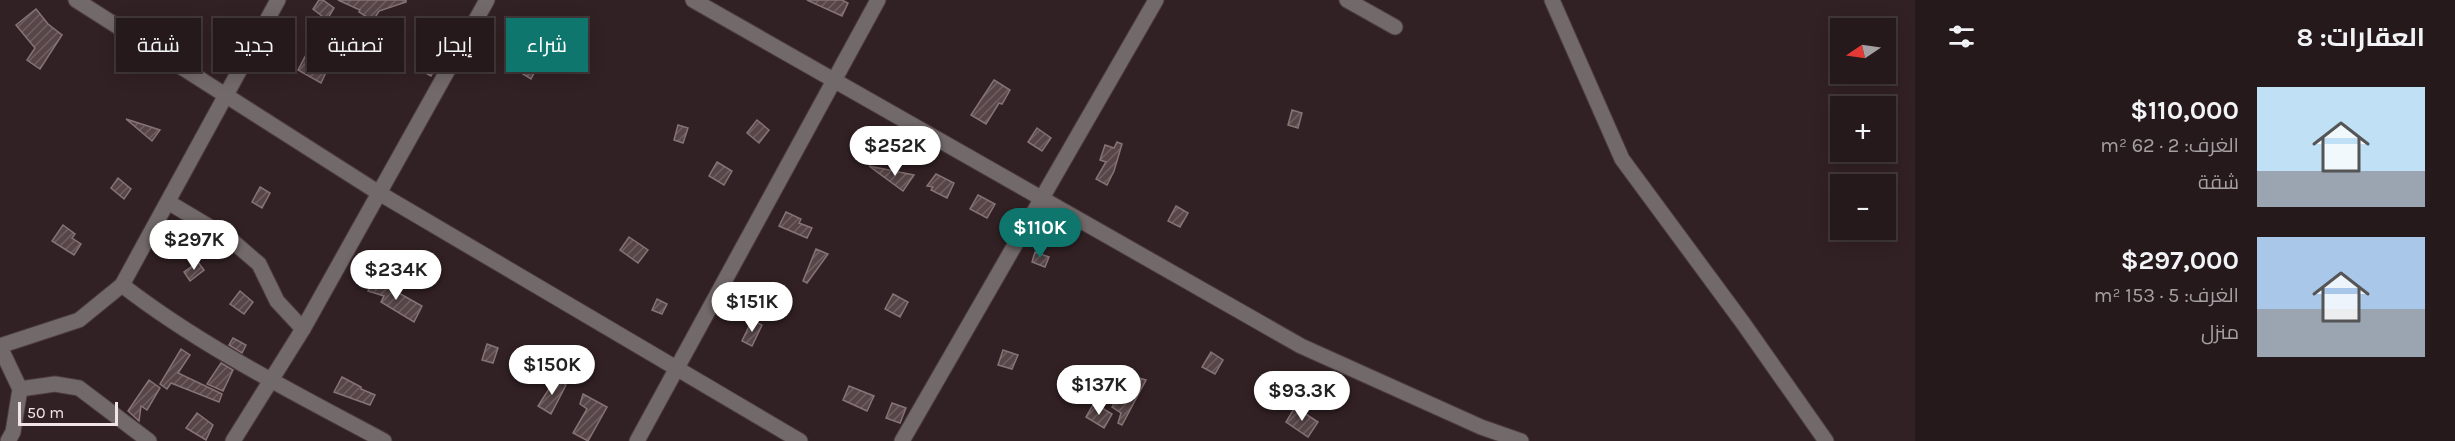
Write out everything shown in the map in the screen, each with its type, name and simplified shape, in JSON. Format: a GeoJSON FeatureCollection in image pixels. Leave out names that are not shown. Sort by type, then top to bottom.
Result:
{"type":"FeatureCollection","features":[{"type":"Feature","properties":{"kind":"street"},"geometry":{"type":"LineString","coordinates":[[76,0],[379,194],[800,441]]}},
{"type":"Feature","properties":{"kind":"street"},"geometry":{"type":"LineString","coordinates":[[8,441],[15,425],[20,389],[0,346],[80,320],[122,285],[278,0]]}},
{"type":"Feature","properties":{"kind":"street"},"geometry":{"type":"LineString","coordinates":[[233,441],[303,329],[487,0]]}},
{"type":"Feature","properties":{"kind":"street"},"geometry":{"type":"LineString","coordinates":[[693,0],[1301,346],[1481,427],[1521,441]]}},
{"type":"Feature","properties":{"kind":"street"},"geometry":{"type":"LineString","coordinates":[[637,441],[878,0]]}},
{"type":"Feature","properties":{"kind":"street"},"geometry":{"type":"LineString","coordinates":[[902,441],[1156,0]]}},
{"type":"Feature","properties":{"kind":"street"},"geometry":{"type":"LineString","coordinates":[[1347,0],[1395,27]]}},
{"type":"Feature","properties":{"kind":"street"},"geometry":{"type":"LineString","coordinates":[[1552,0],[1622,159],[1743,322],[1826,441]]}},
{"type":"Feature","properties":{"kind":"street"},"geometry":{"type":"LineString","coordinates":[[168,202],[230,239],[259,264],[278,301],[303,329]]}},
{"type":"Feature","properties":{"kind":"street"},"geometry":{"type":"LineString","coordinates":[[122,285],[154,310],[271,380],[384,441]]}},
{"type":"Feature","properties":{"kind":"street"},"geometry":{"type":"LineString","coordinates":[[20,389],[55,384],[79,388],[149,441]]}},
{"type":"Feature","properties":{"kind":"building"},"geometry":{"type":"Polygon","coordinates":[[[319,0],[323,0],[334,8],[328,18],[324,18],[313,9],[319,0]]]}},
{"type":"Feature","properties":{"kind":"building"},"geometry":{"type":"Polygon","coordinates":[[[338,0],[406,0],[406,2],[379,11],[375,18],[368,18],[359,12],[360,10],[338,0]]]}},
{"type":"Feature","properties":{"kind":"building"},"geometry":{"type":"Polygon","coordinates":[[[807,0],[842,0],[848,3],[842,16],[807,0]]]}},
{"type":"Feature","properties":{"kind":"building"},"geometry":{"type":"Polygon","coordinates":[[[36,9],[48,24],[62,35],[40,69],[27,60],[35,48],[16,25],[36,9]]]}},
{"type":"Feature","properties":{"kind":"building"},"geometry":{"type":"Polygon","coordinates":[[[307,53],[307,72],[326,72],[321,83],[298,70],[307,53]]]}},
{"type":"Feature","properties":{"kind":"building"},"geometry":{"type":"Polygon","coordinates":[[[520,72],[534,72],[531,79],[520,72]]]}},
{"type":"Feature","properties":{"kind":"building"},"geometry":{"type":"Polygon","coordinates":[[[994,80],[1010,90],[986,124],[971,115],[994,80]]]}},
{"type":"Feature","properties":{"kind":"building"},"geometry":{"type":"Polygon","coordinates":[[[1292,110],[1302,113],[1298,128],[1288,125],[1292,110]]]}},
{"type":"Feature","properties":{"kind":"building"},"geometry":{"type":"Polygon","coordinates":[[[126,119],[160,130],[152,141],[126,119]]]}},
{"type":"Feature","properties":{"kind":"building"},"geometry":{"type":"Polygon","coordinates":[[[757,120],[769,130],[759,143],[747,133],[757,120]]]}},
{"type":"Feature","properties":{"kind":"building"},"geometry":{"type":"Polygon","coordinates":[[[678,125],[688,128],[683,143],[674,140],[678,125]]]}},
{"type":"Feature","properties":{"kind":"building"},"geometry":{"type":"Polygon","coordinates":[[[1037,128],[1051,138],[1042,151],[1028,142],[1037,128]]]}},
{"type":"Feature","properties":{"kind":"building"},"geometry":{"type":"Polygon","coordinates":[[[1117,142],[1122,144],[1107,185],[1096,179],[1106,162],[1100,160],[1105,145],[1114,148],[1117,142]]]}},
{"type":"Feature","properties":{"kind":"building"},"geometry":{"type":"Polygon","coordinates":[[[717,162],[732,171],[724,185],[709,176],[717,162]]]}},
{"type":"Feature","properties":{"kind":"building"},"geometry":{"type":"Polygon","coordinates":[[[869,166],[914,175],[903,191],[869,166]]]}},
{"type":"Feature","properties":{"kind":"building"},"geometry":{"type":"Polygon","coordinates":[[[936,174],[954,183],[947,198],[931,190],[933,187],[927,186],[936,174]]]}},
{"type":"Feature","properties":{"kind":"building"},"geometry":{"type":"Polygon","coordinates":[[[118,178],[131,189],[124,199],[111,188],[118,178]]]}},
{"type":"Feature","properties":{"kind":"building"},"geometry":{"type":"Polygon","coordinates":[[[260,187],[270,193],[262,208],[252,202],[260,187]]]}},
{"type":"Feature","properties":{"kind":"building"},"geometry":{"type":"Polygon","coordinates":[[[978,195],[995,204],[987,218],[970,209],[978,195]]]}},
{"type":"Feature","properties":{"kind":"building"},"geometry":{"type":"Polygon","coordinates":[[[1176,206],[1188,213],[1180,227],[1168,221],[1176,206]]]}},
{"type":"Feature","properties":{"kind":"building"},"geometry":{"type":"Polygon","coordinates":[[[786,212],[801,219],[799,223],[812,228],[807,238],[779,226],[786,212]]]}},
{"type":"Feature","properties":{"kind":"building"},"geometry":{"type":"Polygon","coordinates":[[[63,225],[75,234],[72,238],[81,244],[74,255],[52,241],[63,225]]]}},
{"type":"Feature","properties":{"kind":"building"},"geometry":{"type":"Polygon","coordinates":[[[629,237],[648,250],[638,263],[620,250],[629,237]]]}},
{"type":"Feature","properties":{"kind":"building"},"geometry":{"type":"Polygon","coordinates":[[[816,249],[828,254],[807,283],[803,281],[816,249]]]}},
{"type":"Feature","properties":{"kind":"building"},"geometry":{"type":"Polygon","coordinates":[[[1035,252],[1049,257],[1045,267],[1032,262],[1035,252]]]}},
{"type":"Feature","properties":{"kind":"building"},"geometry":{"type":"Polygon","coordinates":[[[198,262],[204,270],[190,281],[184,272],[198,262]]]}},
{"type":"Feature","properties":{"kind":"building"},"geometry":{"type":"Polygon","coordinates":[[[372,280],[422,306],[414,322],[381,302],[384,296],[368,291],[372,280]]]}},
{"type":"Feature","properties":{"kind":"building"},"geometry":{"type":"Polygon","coordinates":[[[240,291],[253,302],[244,314],[230,304],[240,291]]]}},
{"type":"Feature","properties":{"kind":"building"},"geometry":{"type":"Polygon","coordinates":[[[893,294],[908,302],[900,317],[885,309],[893,294]]]}},
{"type":"Feature","properties":{"kind":"building"},"geometry":{"type":"Polygon","coordinates":[[[657,299],[667,304],[662,314],[652,310],[657,299]]]}},
{"type":"Feature","properties":{"kind":"building"},"geometry":{"type":"Polygon","coordinates":[[[752,320],[762,325],[752,346],[742,341],[752,320]]]}},
{"type":"Feature","properties":{"kind":"building"},"geometry":{"type":"Polygon","coordinates":[[[233,338],[246,345],[242,353],[229,345],[233,338]]]}},
{"type":"Feature","properties":{"kind":"building"},"geometry":{"type":"Polygon","coordinates":[[[487,344],[498,348],[493,363],[482,360],[487,344]]]}},
{"type":"Feature","properties":{"kind":"building"},"geometry":{"type":"Polygon","coordinates":[[[181,349],[190,355],[178,373],[222,394],[219,402],[171,383],[167,389],[160,384],[181,349]]]}},
{"type":"Feature","properties":{"kind":"building"},"geometry":{"type":"Polygon","coordinates":[[[534,350],[545,355],[539,369],[528,364],[534,350]]]}},
{"type":"Feature","properties":{"kind":"building"},"geometry":{"type":"Polygon","coordinates":[[[1003,350],[1018,355],[1012,369],[998,365],[1003,350]]]}},
{"type":"Feature","properties":{"kind":"building"},"geometry":{"type":"Polygon","coordinates":[[[1211,352],[1223,360],[1215,374],[1202,367],[1211,352]]]}},
{"type":"Feature","properties":{"kind":"building"},"geometry":{"type":"Polygon","coordinates":[[[221,363],[233,370],[223,391],[207,384],[221,363]]]}},
{"type":"Feature","properties":{"kind":"building"},"geometry":{"type":"Polygon","coordinates":[[[1132,376],[1146,380],[1122,425],[1118,423],[1121,413],[1112,407],[1121,391],[1126,395],[1132,376]]]}},
{"type":"Feature","properties":{"kind":"building"},"geometry":{"type":"Polygon","coordinates":[[[342,377],[375,395],[370,405],[334,392],[342,377]]]}},
{"type":"Feature","properties":{"kind":"building"},"geometry":{"type":"Polygon","coordinates":[[[556,378],[566,385],[551,414],[538,406],[556,378]]]}},
{"type":"Feature","properties":{"kind":"building"},"geometry":{"type":"Polygon","coordinates":[[[149,380],[160,388],[147,410],[141,406],[139,421],[128,411],[149,380]]]}},
{"type":"Feature","properties":{"kind":"building"},"geometry":{"type":"Polygon","coordinates":[[[849,386],[874,396],[867,411],[843,400],[849,386]]]}},
{"type":"Feature","properties":{"kind":"building"},"geometry":{"type":"Polygon","coordinates":[[[583,394],[607,407],[588,441],[573,433],[587,409],[580,404],[583,394]]]}},
{"type":"Feature","properties":{"kind":"building"},"geometry":{"type":"Polygon","coordinates":[[[892,403],[906,408],[900,423],[886,418],[892,403]]]}},
{"type":"Feature","properties":{"kind":"building"},"geometry":{"type":"Polygon","coordinates":[[[1094,403],[1112,414],[1104,428],[1086,417],[1094,403]]]}},
{"type":"Feature","properties":{"kind":"building"},"geometry":{"type":"Polygon","coordinates":[[[1295,407],[1318,422],[1308,437],[1286,422],[1295,407]]]}},
{"type":"Feature","properties":{"kind":"building"},"geometry":{"type":"Polygon","coordinates":[[[197,413],[213,425],[206,440],[186,428],[197,413]]]}}]}
